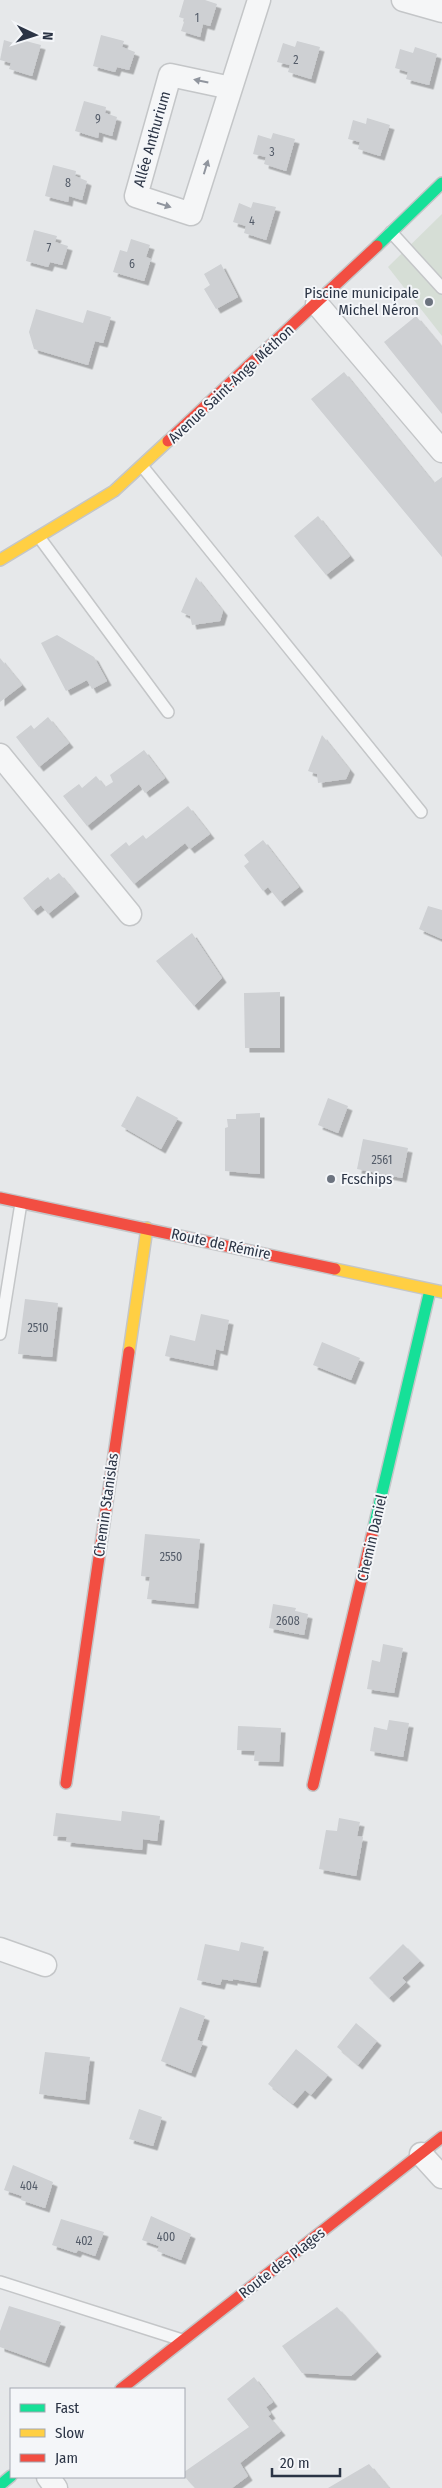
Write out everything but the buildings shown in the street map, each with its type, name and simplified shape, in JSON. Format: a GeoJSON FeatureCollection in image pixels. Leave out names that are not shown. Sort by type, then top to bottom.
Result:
{"type":"FeatureCollection","features":[{"type":"Feature","properties":{"kind":"street","name":"Allée Anthurium"},"geometry":{"type":"LineString","coordinates":[[231,88],[170,75],[136,196],[192,214],[259,0]]}},
{"type":"Feature","properties":{"kind":"street"},"geometry":{"type":"LineString","coordinates":[[403,0],[442,12]]}},
{"type":"Feature","properties":{"kind":"street","name":"Avenue Saint-Ange Méthon"},"geometry":{"type":"LineString","coordinates":[[0,560],[114,492],[317,304],[442,183]]}},
{"type":"Feature","properties":{"kind":"street"},"geometry":{"type":"LineString","coordinates":[[317,304],[442,452]]}},
{"type":"Feature","properties":{"kind":"street"},"geometry":{"type":"LineString","coordinates":[[0,755],[130,914]]}},
{"type":"Feature","properties":{"kind":"street","name":"Route de Rémire"},"geometry":{"type":"LineString","coordinates":[[0,1198],[436,1291]]}},
{"type":"Feature","properties":{"kind":"street","name":"Chemin Stanislas"},"geometry":{"type":"LineString","coordinates":[[66,1783],[147,1228]]}},
{"type":"Feature","properties":{"kind":"street","name":"Chemin Daniel"},"geometry":{"type":"LineString","coordinates":[[313,1785],[436,1291]]}},
{"type":"Feature","properties":{"kind":"street"},"geometry":{"type":"LineString","coordinates":[[0,1949],[45,1965]]}},
{"type":"Feature","properties":{"kind":"street","name":"Route des Plages"},"geometry":{"type":"LineString","coordinates":[[123,2388],[442,2137]]}},
{"type":"Feature","properties":{"kind":"street"},"geometry":{"type":"LineString","coordinates":[[421,2154],[442,2177]]}},
{"type":"Feature","properties":{"kind":"street"},"geometry":{"type":"LineString","coordinates":[[0,2485],[10,2477]]}},
{"type":"Feature","properties":{"kind":"lane"},"geometry":{"type":"LineString","coordinates":[[391,232],[442,288]]}},
{"type":"Feature","properties":{"kind":"lane"},"geometry":{"type":"LineString","coordinates":[[433,277],[442,268]]}},
{"type":"Feature","properties":{"kind":"lane"},"geometry":{"type":"LineString","coordinates":[[142,466],[421,812]]}},
{"type":"Feature","properties":{"kind":"lane"},"geometry":{"type":"LineString","coordinates":[[39,536],[168,712]]}},
{"type":"Feature","properties":{"kind":"lane"},"geometry":{"type":"LineString","coordinates":[[0,1334],[21,1202]]}},
{"type":"Feature","properties":{"kind":"lane"},"geometry":{"type":"LineString","coordinates":[[0,2282],[184,2340]]}},
{"type":"Feature","properties":{"kind":"shaded area","name":"Piscine municipale Michel Néron"},"geometry":{"type":"Polygon","coordinates":[[[442,214],[442,336],[388,267],[442,214]]]}},
{"type":"Feature","properties":{"kind":"traffic: fast"},"geometry":{"type":"LineString","coordinates":[[377,246],[442,183]]}},
{"type":"Feature","properties":{"kind":"traffic: fast"},"geometry":{"type":"LineString","coordinates":[[373,1531],[430,1290]]}},
{"type":"Feature","properties":{"kind":"traffic: fast"},"geometry":{"type":"LineString","coordinates":[[0,2485],[10,2477]]}},
{"type":"Feature","properties":{"kind":"traffic: slow"},"geometry":{"type":"LineString","coordinates":[[0,560],[114,491],[168,441]]}},
{"type":"Feature","properties":{"kind":"traffic: slow"},"geometry":{"type":"LineString","coordinates":[[129,1352],[147,1228]]}},
{"type":"Feature","properties":{"kind":"traffic: slow"},"geometry":{"type":"LineString","coordinates":[[335,1269],[442,1292]]}},
{"type":"Feature","properties":{"kind":"traffic: jam"},"geometry":{"type":"LineString","coordinates":[[168,441],[377,246]]}},
{"type":"Feature","properties":{"kind":"traffic: jam"},"geometry":{"type":"LineString","coordinates":[[0,1198],[335,1269]]}},
{"type":"Feature","properties":{"kind":"traffic: jam"},"geometry":{"type":"LineString","coordinates":[[66,1783],[129,1352]]}},
{"type":"Feature","properties":{"kind":"traffic: jam"},"geometry":{"type":"LineString","coordinates":[[313,1785],[373,1531]]}},
{"type":"Feature","properties":{"kind":"traffic: jam"},"geometry":{"type":"LineString","coordinates":[[122,2388],[442,2137]]}},
{"type":"Feature","properties":{"kind":"place","name":"Piscine municipale Michel Néron"},"geometry":{"type":"Point","coordinates":[429,302]}},
{"type":"Feature","properties":{"kind":"place","name":"Fcschips"},"geometry":{"type":"Point","coordinates":[331,1179]}}]}
